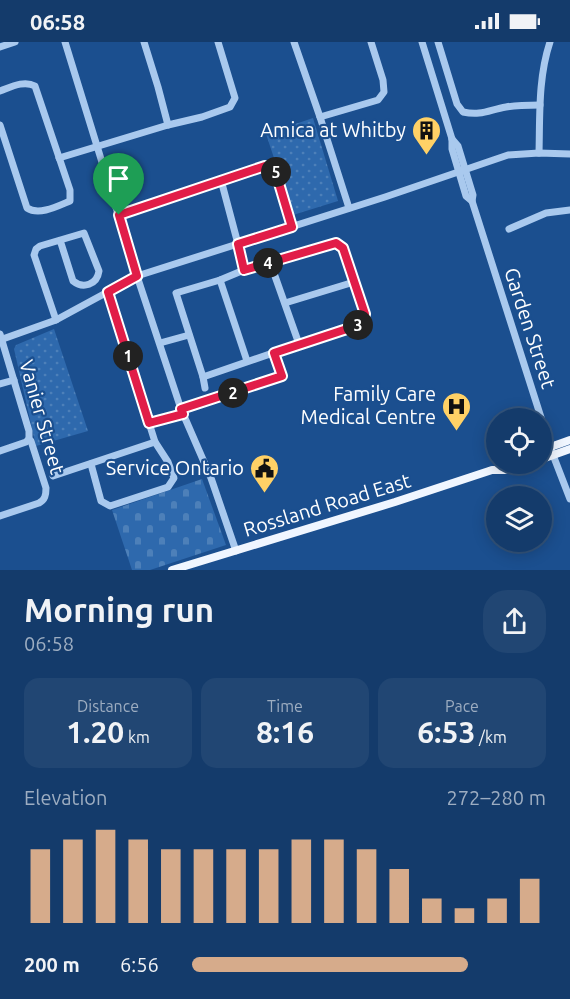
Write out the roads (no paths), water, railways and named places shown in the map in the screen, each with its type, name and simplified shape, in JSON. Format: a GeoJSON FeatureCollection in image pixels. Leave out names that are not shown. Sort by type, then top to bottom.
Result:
{"type":"FeatureCollection","features":[{"type":"Feature","properties":{"kind":"main road"},"geometry":{"type":"LineString","coordinates":[[552,448],[570,440]]}},
{"type":"Feature","properties":{"kind":"main road"},"geometry":{"type":"LineString","coordinates":[[552,450],[570,449]]}},
{"type":"Feature","properties":{"kind":"main road","name":"Rossland Road East"},"geometry":{"type":"LineString","coordinates":[[172,570],[486,472]]}},
{"type":"Feature","properties":{"kind":"street"},"geometry":{"type":"LineString","coordinates":[[0,47],[15,42]]}},
{"type":"Feature","properties":{"kind":"street"},"geometry":{"type":"LineString","coordinates":[[65,42],[137,276],[182,411],[211,478],[236,550]]}},
{"type":"Feature","properties":{"kind":"street"},"geometry":{"type":"LineString","coordinates":[[144,42],[168,125]]}},
{"type":"Feature","properties":{"kind":"street"},"geometry":{"type":"LineString","coordinates":[[59,158],[230,107],[236,98],[218,42]]}},
{"type":"Feature","properties":{"kind":"street"},"geometry":{"type":"LineString","coordinates":[[294,42],[349,208]]}},
{"type":"Feature","properties":{"kind":"street"},"geometry":{"type":"LineString","coordinates":[[320,117],[378,100],[384,92],[383,80],[371,42]]}},
{"type":"Feature","properties":{"kind":"street","name":"Garden Street"},"geometry":{"type":"LineString","coordinates":[[422,42],[452,139],[452,148],[462,171],[466,196],[472,201],[535,408]]}},
{"type":"Feature","properties":{"kind":"street"},"geometry":{"type":"LineString","coordinates":[[438,42],[458,104],[463,112],[475,115],[503,107],[540,105]]}},
{"type":"Feature","properties":{"kind":"street"},"geometry":{"type":"LineString","coordinates":[[539,153],[544,63],[550,42]]}},
{"type":"Feature","properties":{"kind":"street"},"geometry":{"type":"LineString","coordinates":[[0,91],[25,83],[35,86],[70,190],[70,201],[43,211],[31,211],[27,208],[0,125]]}},
{"type":"Feature","properties":{"kind":"street"},"geometry":{"type":"LineString","coordinates":[[1,337],[56,320],[137,276],[508,155],[570,154]]}},
{"type":"Feature","properties":{"kind":"street"},"geometry":{"type":"LineString","coordinates":[[119,215],[265,166],[275,170],[292,227]]}},
{"type":"Feature","properties":{"kind":"street"},"geometry":{"type":"LineString","coordinates":[[221,180],[244,270]]}},
{"type":"Feature","properties":{"kind":"street"},"geometry":{"type":"LineString","coordinates":[[508,229],[546,213],[570,210]]}},
{"type":"Feature","properties":{"kind":"street"},"geometry":{"type":"LineString","coordinates":[[56,320],[34,255],[36,249],[40,246],[60,240],[84,233],[99,271],[95,282],[78,285],[73,280],[60,240]]}},
{"type":"Feature","properties":{"kind":"street"},"geometry":{"type":"LineString","coordinates":[[176,294],[244,270],[336,243],[343,248],[365,314],[363,322],[359,325],[203,377]]}},
{"type":"Feature","properties":{"kind":"street"},"geometry":{"type":"LineString","coordinates":[[270,262],[299,344]]}},
{"type":"Feature","properties":{"kind":"street"},"geometry":{"type":"LineString","coordinates":[[220,280],[247,361]]}},
{"type":"Feature","properties":{"kind":"street"},"geometry":{"type":"LineString","coordinates":[[285,303],[354,282]]}},
{"type":"Feature","properties":{"kind":"street"},"geometry":{"type":"LineString","coordinates":[[172,284],[205,388]]}},
{"type":"Feature","properties":{"kind":"street"},"geometry":{"type":"LineString","coordinates":[[92,464],[101,501],[110,506],[168,487],[174,478],[168,462],[155,442],[108,292]]}},
{"type":"Feature","properties":{"kind":"street"},"geometry":{"type":"LineString","coordinates":[[160,343],[189,335]]}},
{"type":"Feature","properties":{"kind":"street","name":"Vanier Street"},"geometry":{"type":"LineString","coordinates":[[0,516],[39,503],[45,498],[46,488],[29,439],[29,432],[1,337]]}},
{"type":"Feature","properties":{"kind":"street"},"geometry":{"type":"LineString","coordinates":[[149,423],[282,376],[274,353]]}},
{"type":"Feature","properties":{"kind":"street"},"geometry":{"type":"LineString","coordinates":[[0,384],[14,380]]}},
{"type":"Feature","properties":{"kind":"street"},"geometry":{"type":"LineString","coordinates":[[0,450],[29,439]]}},
{"type":"Feature","properties":{"kind":"street"},"geometry":{"type":"LineString","coordinates":[[53,476],[155,442]]}},
{"type":"Feature","properties":{"kind":"street","name":"Garden Street"},"geometry":{"type":"LineString","coordinates":[[552,459],[570,498]]}},
{"type":"Feature","properties":{"kind":"place","name":"Amica at Whitby"},"geometry":{"type":"Point","coordinates":[427,156]}},
{"type":"Feature","properties":{"kind":"place","name":"Family Care Medical Centre"},"geometry":{"type":"Point","coordinates":[457,432]}},
{"type":"Feature","properties":{"kind":"place","name":"Service Ontario"},"geometry":{"type":"Point","coordinates":[265,494]}}]}
